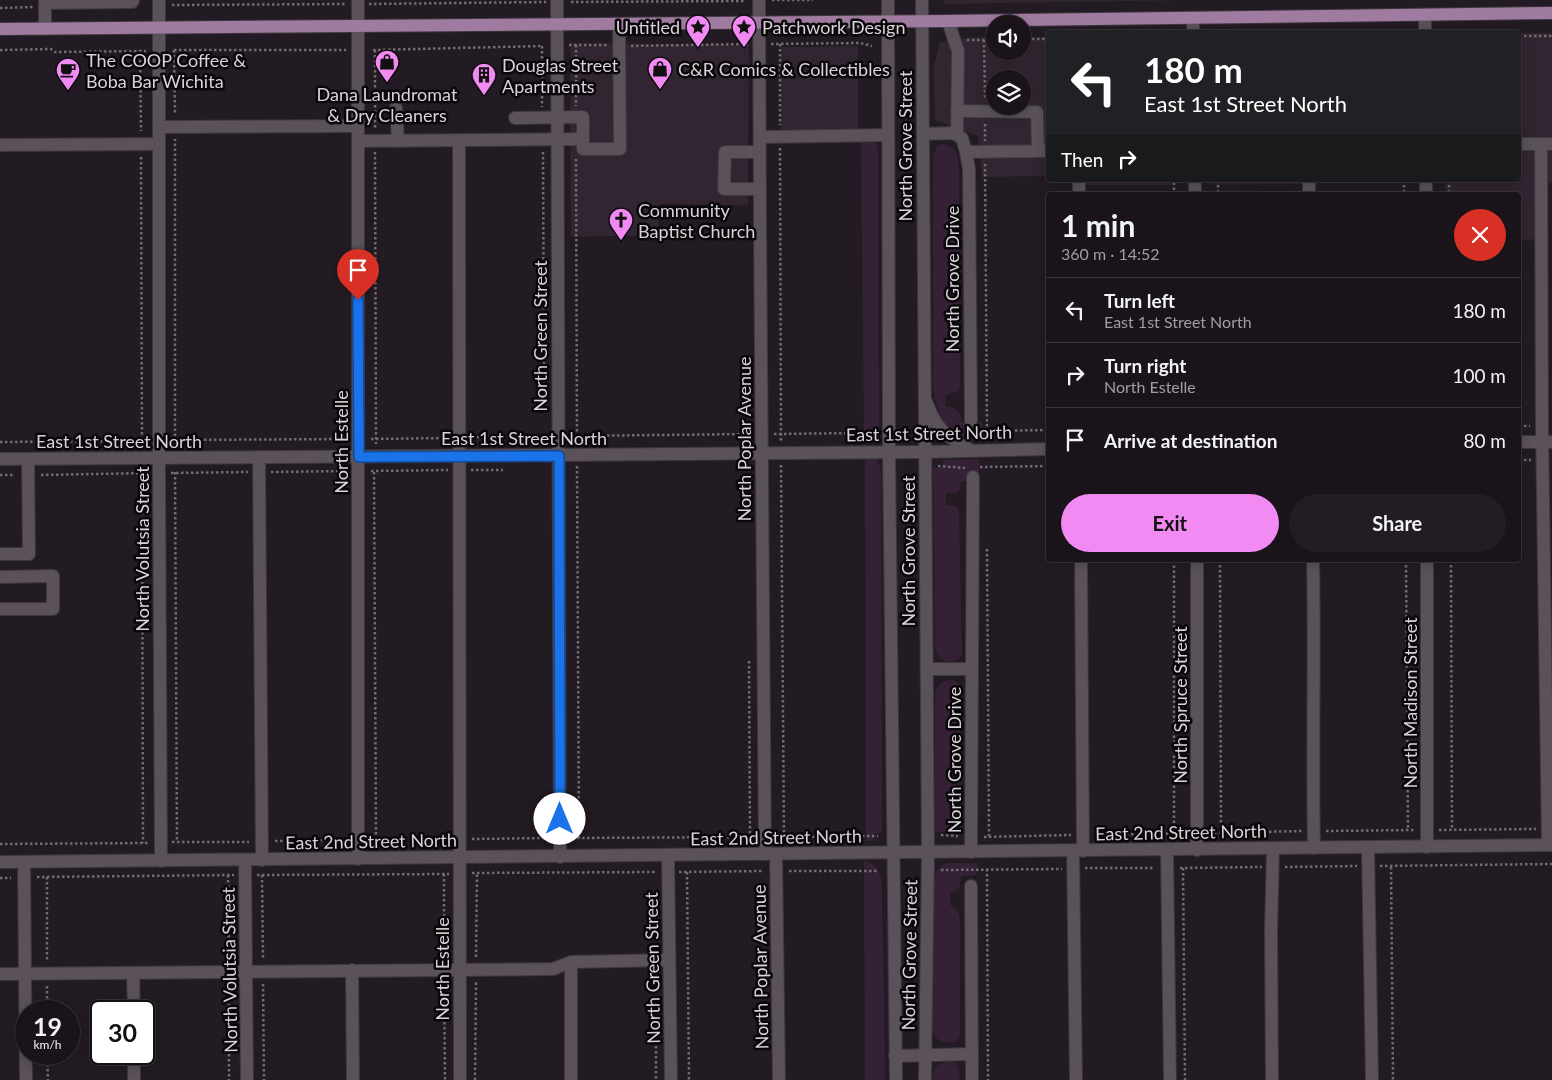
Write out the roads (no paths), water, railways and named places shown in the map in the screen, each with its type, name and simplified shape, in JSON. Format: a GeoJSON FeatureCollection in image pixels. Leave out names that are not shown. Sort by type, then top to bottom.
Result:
{"type":"FeatureCollection","features":[{"type":"Feature","properties":{"kind":"main road"},"geometry":{"type":"LineString","coordinates":[[0,29],[948,22],[1552,13]]}},
{"type":"Feature","properties":{"kind":"street"},"geometry":{"type":"LineString","coordinates":[[45,28],[45,1],[132,2],[133,0]]}},
{"type":"Feature","properties":{"kind":"street","name":"North Poplar Avenue"},"geometry":{"type":"LineString","coordinates":[[759,0],[765,837],[776,871],[779,1080]]}},
{"type":"Feature","properties":{"kind":"street","name":"North Grove Street"},"geometry":{"type":"LineString","coordinates":[[888,0],[889,452],[896,1080]]}},
{"type":"Feature","properties":{"kind":"street","name":"North Grove Street"},"geometry":{"type":"LineString","coordinates":[[922,0],[928,853],[925,1080]]}},
{"type":"Feature","properties":{"kind":"street","name":"North Green Street"},"geometry":{"type":"LineString","coordinates":[[554,1],[557,24],[560,857]]}},
{"type":"Feature","properties":{"kind":"street","name":"North Estelle"},"geometry":{"type":"LineString","coordinates":[[358,859],[359,2]]}},
{"type":"Feature","properties":{"kind":"street","name":"North Volutsia Street"},"geometry":{"type":"LineString","coordinates":[[161,861],[158,473],[158,27],[167,3]]}},
{"type":"Feature","properties":{"kind":"street"},"geometry":{"type":"LineString","coordinates":[[1425,15],[1425,30]]}},
{"type":"Feature","properties":{"kind":"street"},"geometry":{"type":"LineString","coordinates":[[1193,18],[1193,30]]}},
{"type":"Feature","properties":{"kind":"street","name":"North Grove Drive"},"geometry":{"type":"LineString","coordinates":[[948,22],[958,51],[957,111],[959,137],[966,152],[969,170],[973,426]]}},
{"type":"Feature","properties":{"kind":"street"},"geometry":{"type":"LineString","coordinates":[[515,118],[583,117],[583,149],[620,149],[619,24]]}},
{"type":"Feature","properties":{"kind":"street"},"geometry":{"type":"LineString","coordinates":[[396,108],[398,141]]}},
{"type":"Feature","properties":{"kind":"street"},"geometry":{"type":"LineString","coordinates":[[957,111],[1037,112],[1043,151],[966,152]]}},
{"type":"Feature","properties":{"kind":"street"},"geometry":{"type":"LineString","coordinates":[[158,127],[358,126]]}},
{"type":"Feature","properties":{"kind":"street"},"geometry":{"type":"LineString","coordinates":[[923,134],[953,133],[959,137]]}},
{"type":"Feature","properties":{"kind":"street"},"geometry":{"type":"LineString","coordinates":[[760,137],[888,135]]}},
{"type":"Feature","properties":{"kind":"street"},"geometry":{"type":"LineString","coordinates":[[358,141],[583,139]]}},
{"type":"Feature","properties":{"kind":"street","name":"North Estelle"},"geometry":{"type":"LineString","coordinates":[[459,141],[460,1080]]}},
{"type":"Feature","properties":{"kind":"street"},"geometry":{"type":"LineString","coordinates":[[0,145],[158,144]]}},
{"type":"Feature","properties":{"kind":"street"},"geometry":{"type":"LineString","coordinates":[[1521,144],[1546,144],[1548,829],[1550,845]]}},
{"type":"Feature","properties":{"kind":"street"},"geometry":{"type":"LineString","coordinates":[[760,152],[724,152],[724,189],[760,189]]}},
{"type":"Feature","properties":{"kind":"street"},"geometry":{"type":"LineString","coordinates":[[924,393],[936,424],[950,439],[972,450]]}},
{"type":"Feature","properties":{"kind":"street"},"geometry":{"type":"LineString","coordinates":[[1521,442],[1547,442]]}},
{"type":"Feature","properties":{"kind":"street","name":"East 1st Street North"},"geometry":{"type":"LineString","coordinates":[[0,459],[559,456],[1046,449]]}},
{"type":"Feature","properties":{"kind":"street"},"geometry":{"type":"LineString","coordinates":[[259,457],[262,860]]}},
{"type":"Feature","properties":{"kind":"street"},"geometry":{"type":"LineString","coordinates":[[0,554],[29,554],[28,459]]}},
{"type":"Feature","properties":{"kind":"street","name":"North Grove Drive"},"geometry":{"type":"LineString","coordinates":[[971,852],[972,470]]}},
{"type":"Feature","properties":{"kind":"street"},"geometry":{"type":"LineString","coordinates":[[1076,1080],[1074,868],[1083,835],[1081,562]]}},
{"type":"Feature","properties":{"kind":"street","name":"North Spruce Street"},"geometry":{"type":"LineString","coordinates":[[1197,562],[1198,850]]}},
{"type":"Feature","properties":{"kind":"street"},"geometry":{"type":"LineString","coordinates":[[1313,562],[1314,848]]}},
{"type":"Feature","properties":{"kind":"street","name":"North Madison Street"},"geometry":{"type":"LineString","coordinates":[[1427,562],[1427,847]]}},
{"type":"Feature","properties":{"kind":"street"},"geometry":{"type":"LineString","coordinates":[[0,577],[53,576],[53,609],[0,609]]}},
{"type":"Feature","properties":{"kind":"street","name":"North Grove Drive"},"geometry":{"type":"LineString","coordinates":[[927,669],[972,669]]}},
{"type":"Feature","properties":{"kind":"street","name":"East 2nd Street North"},"geometry":{"type":"LineString","coordinates":[[0,862],[1550,845]]}},
{"type":"Feature","properties":{"kind":"street"},"geometry":{"type":"LineString","coordinates":[[1368,848],[1372,1080]]}},
{"type":"Feature","properties":{"kind":"street"},"geometry":{"type":"LineString","coordinates":[[1272,1080],[1270,930],[1273,849]]}},
{"type":"Feature","properties":{"kind":"street"},"geometry":{"type":"LineString","coordinates":[[1167,850],[1170,1080]]}},
{"type":"Feature","properties":{"kind":"street","name":"North Green Street"},"geometry":{"type":"LineString","coordinates":[[668,856],[671,1080]]}},
{"type":"Feature","properties":{"kind":"street","name":"North Volutsia Street"},"geometry":{"type":"LineString","coordinates":[[245,860],[248,1080]]}},
{"type":"Feature","properties":{"kind":"street"},"geometry":{"type":"LineString","coordinates":[[24,862],[26,1080]]}},
{"type":"Feature","properties":{"kind":"street"},"geometry":{"type":"LineString","coordinates":[[971,886],[972,1080]]}},
{"type":"Feature","properties":{"kind":"street"},"geometry":{"type":"LineString","coordinates":[[0,974],[553,969],[571,962],[670,960]]}},
{"type":"Feature","properties":{"kind":"street"},"geometry":{"type":"LineString","coordinates":[[571,962],[571,1080]]}},
{"type":"Feature","properties":{"kind":"street"},"geometry":{"type":"LineString","coordinates":[[352,970],[353,1080]]}},
{"type":"Feature","properties":{"kind":"street"},"geometry":{"type":"LineString","coordinates":[[133,972],[134,1000]]}},
{"type":"Feature","properties":{"kind":"street"},"geometry":{"type":"LineString","coordinates":[[895,1056],[972,1054]]}},
{"type":"Feature","properties":{"kind":"street"},"geometry":{"type":"LineString","coordinates":[[134,1065],[134,1080]]}},
{"type":"Feature","properties":{"kind":"place","name":"Untitled"},"geometry":{"type":"Point","coordinates":[698,48]}},
{"type":"Feature","properties":{"kind":"place","name":"Patchwork Design"},"geometry":{"type":"Point","coordinates":[744,48]}},
{"type":"Feature","properties":{"kind":"place","name":"Dana Laundromat & Dry Cleaners"},"geometry":{"type":"Point","coordinates":[387,83]}},
{"type":"Feature","properties":{"kind":"place","name":"C&R Comics & Collectibles"},"geometry":{"type":"Point","coordinates":[660,90]}},
{"type":"Feature","properties":{"kind":"place","name":"The COOP Coffee & Boba Bar Wichita"},"geometry":{"type":"Point","coordinates":[68,91]}},
{"type":"Feature","properties":{"kind":"place","name":"Douglas Street Apartments"},"geometry":{"type":"Point","coordinates":[484,96]}},
{"type":"Feature","properties":{"kind":"place","name":"Community Baptist Church"},"geometry":{"type":"Point","coordinates":[621,241]}}]}
